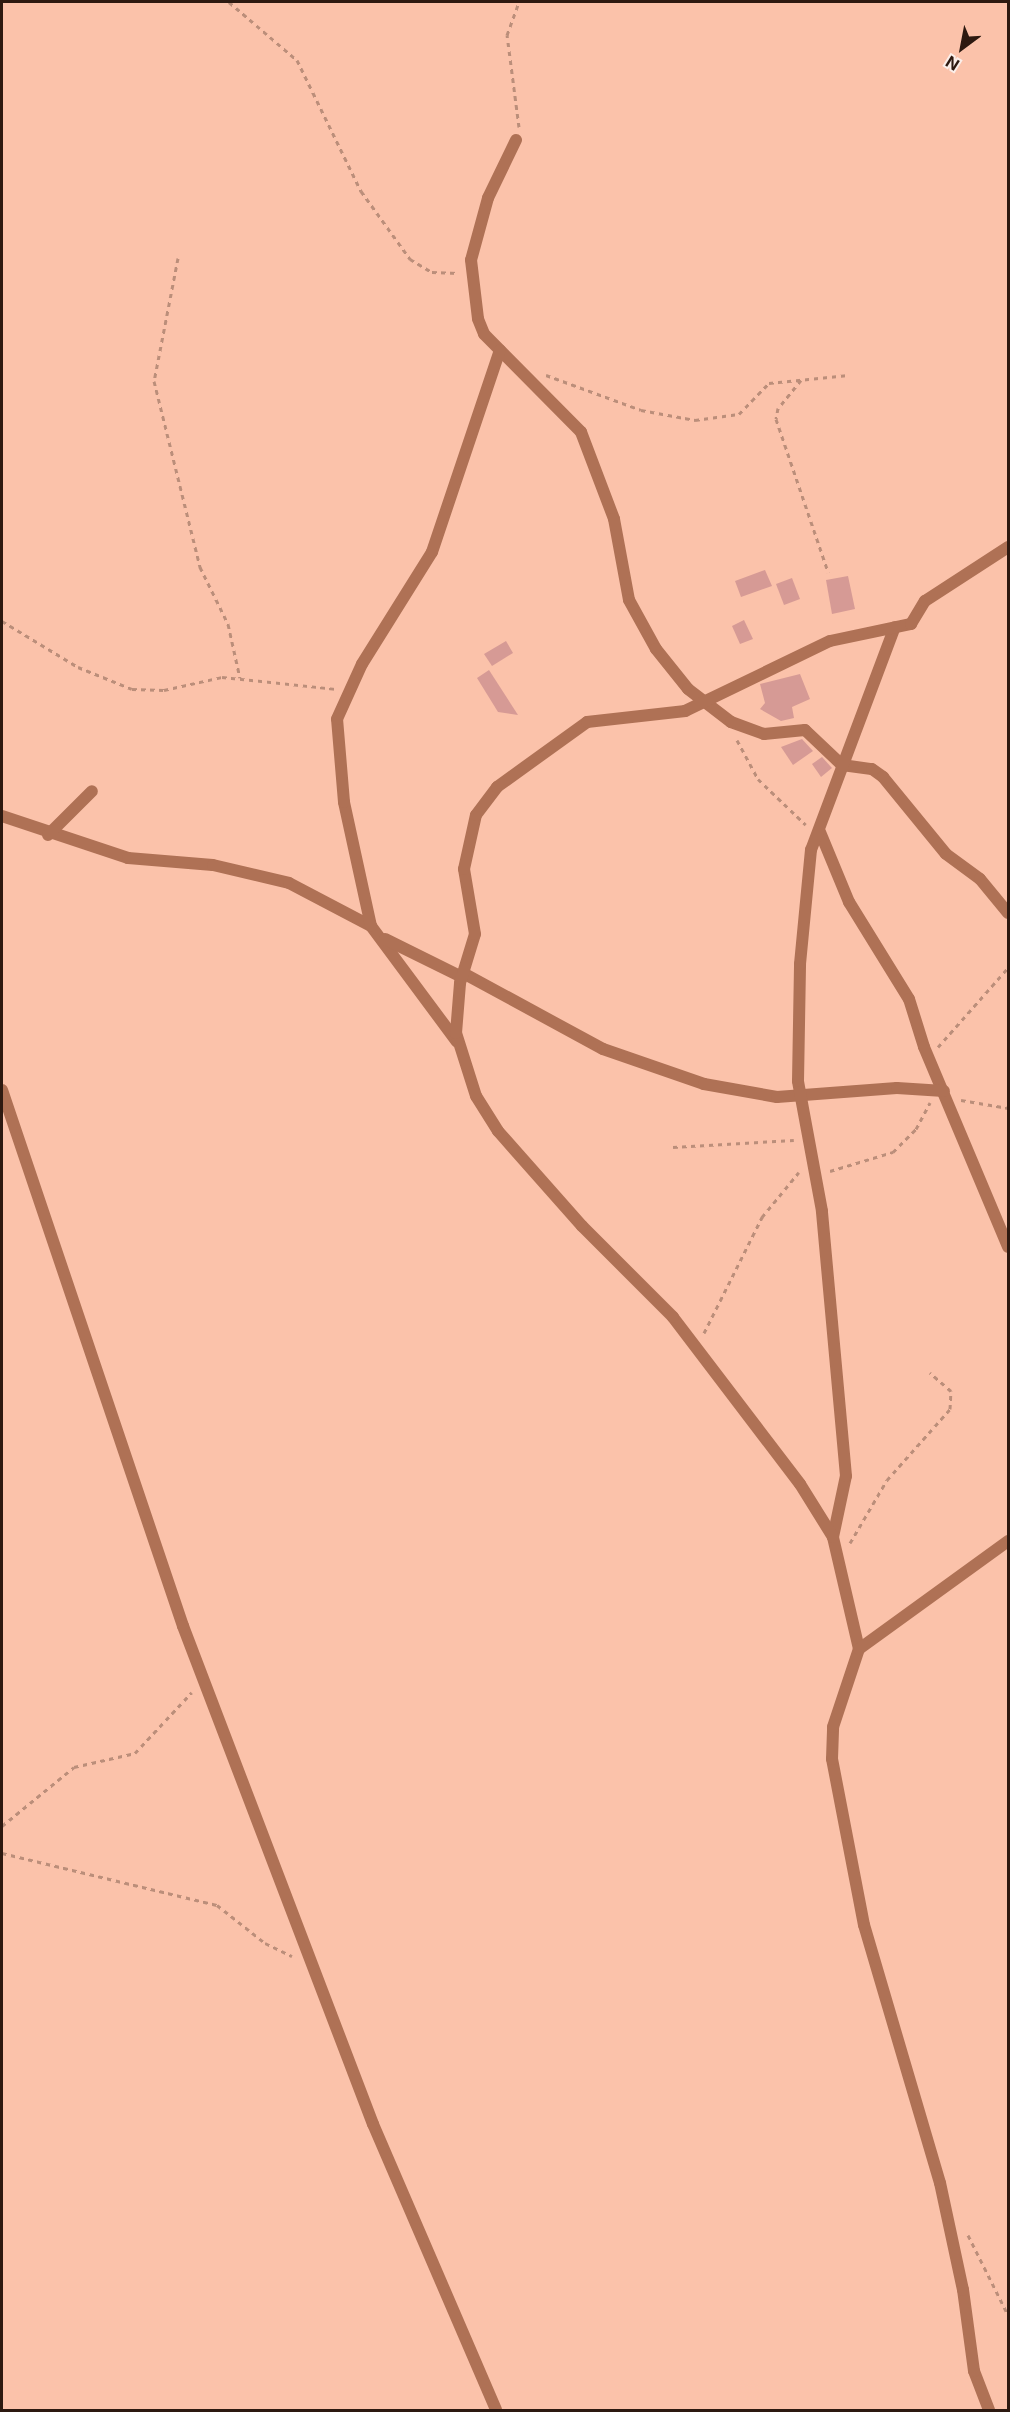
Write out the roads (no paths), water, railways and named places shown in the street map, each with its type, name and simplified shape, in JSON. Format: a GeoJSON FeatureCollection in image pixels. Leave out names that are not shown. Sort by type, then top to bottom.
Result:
{"type":"FeatureCollection","features":[{"type":"Feature","properties":{"kind":"street"},"geometry":{"type":"LineString","coordinates":[[516,140],[488,198],[471,260],[478,319],[500,350],[525,371],[581,432],[614,519],[635,616],[675,677],[731,722],[758,733],[806,730],[842,765],[872,769],[883,777],[946,854],[980,879],[1008,913]]}},
{"type":"Feature","properties":{"kind":"street"},"geometry":{"type":"LineString","coordinates":[[371,926],[338,766],[337,719],[348,690],[432,552],[500,350]]}},
{"type":"Feature","properties":{"kind":"street"},"geometry":{"type":"LineString","coordinates":[[833,1537],[697,1348],[498,1131],[476,1096],[458,1043],[456,1006],[462,975],[475,934],[465,889],[468,843],[476,815],[497,788],[586,722],[662,716],[706,704],[758,672],[813,647],[914,623],[926,601],[1008,547]]}},
{"type":"Feature","properties":{"kind":"street"},"geometry":{"type":"LineString","coordinates":[[859,1649],[833,1537],[846,1476],[816,1172],[811,1137],[800,1097],[806,882],[824,806],[841,782],[842,765],[895,627]]}},
{"type":"Feature","properties":{"kind":"street"},"geometry":{"type":"LineString","coordinates":[[48,835],[92,791]]}},
{"type":"Feature","properties":{"kind":"street"},"geometry":{"type":"LineString","coordinates":[[2,816],[48,835],[154,863],[213,865],[289,883],[371,926],[385,939],[458,1043]]}},
{"type":"Feature","properties":{"kind":"street"},"geometry":{"type":"LineString","coordinates":[[819,834],[849,902],[909,999],[942,1093],[1008,1247]]}},
{"type":"Feature","properties":{"kind":"street"},"geometry":{"type":"LineString","coordinates":[[385,939],[462,975],[628,1061],[740,1093],[800,1097],[942,1093]]}},
{"type":"Feature","properties":{"kind":"street"},"geometry":{"type":"LineString","coordinates":[[2,1090],[204,1678],[394,2176],[496,2410]]}},
{"type":"Feature","properties":{"kind":"street"},"geometry":{"type":"LineString","coordinates":[[988,2410],[974,2371],[963,2290],[940,2183],[864,1925],[832,1759],[839,1701],[859,1649],[1008,1541]]}}]}
